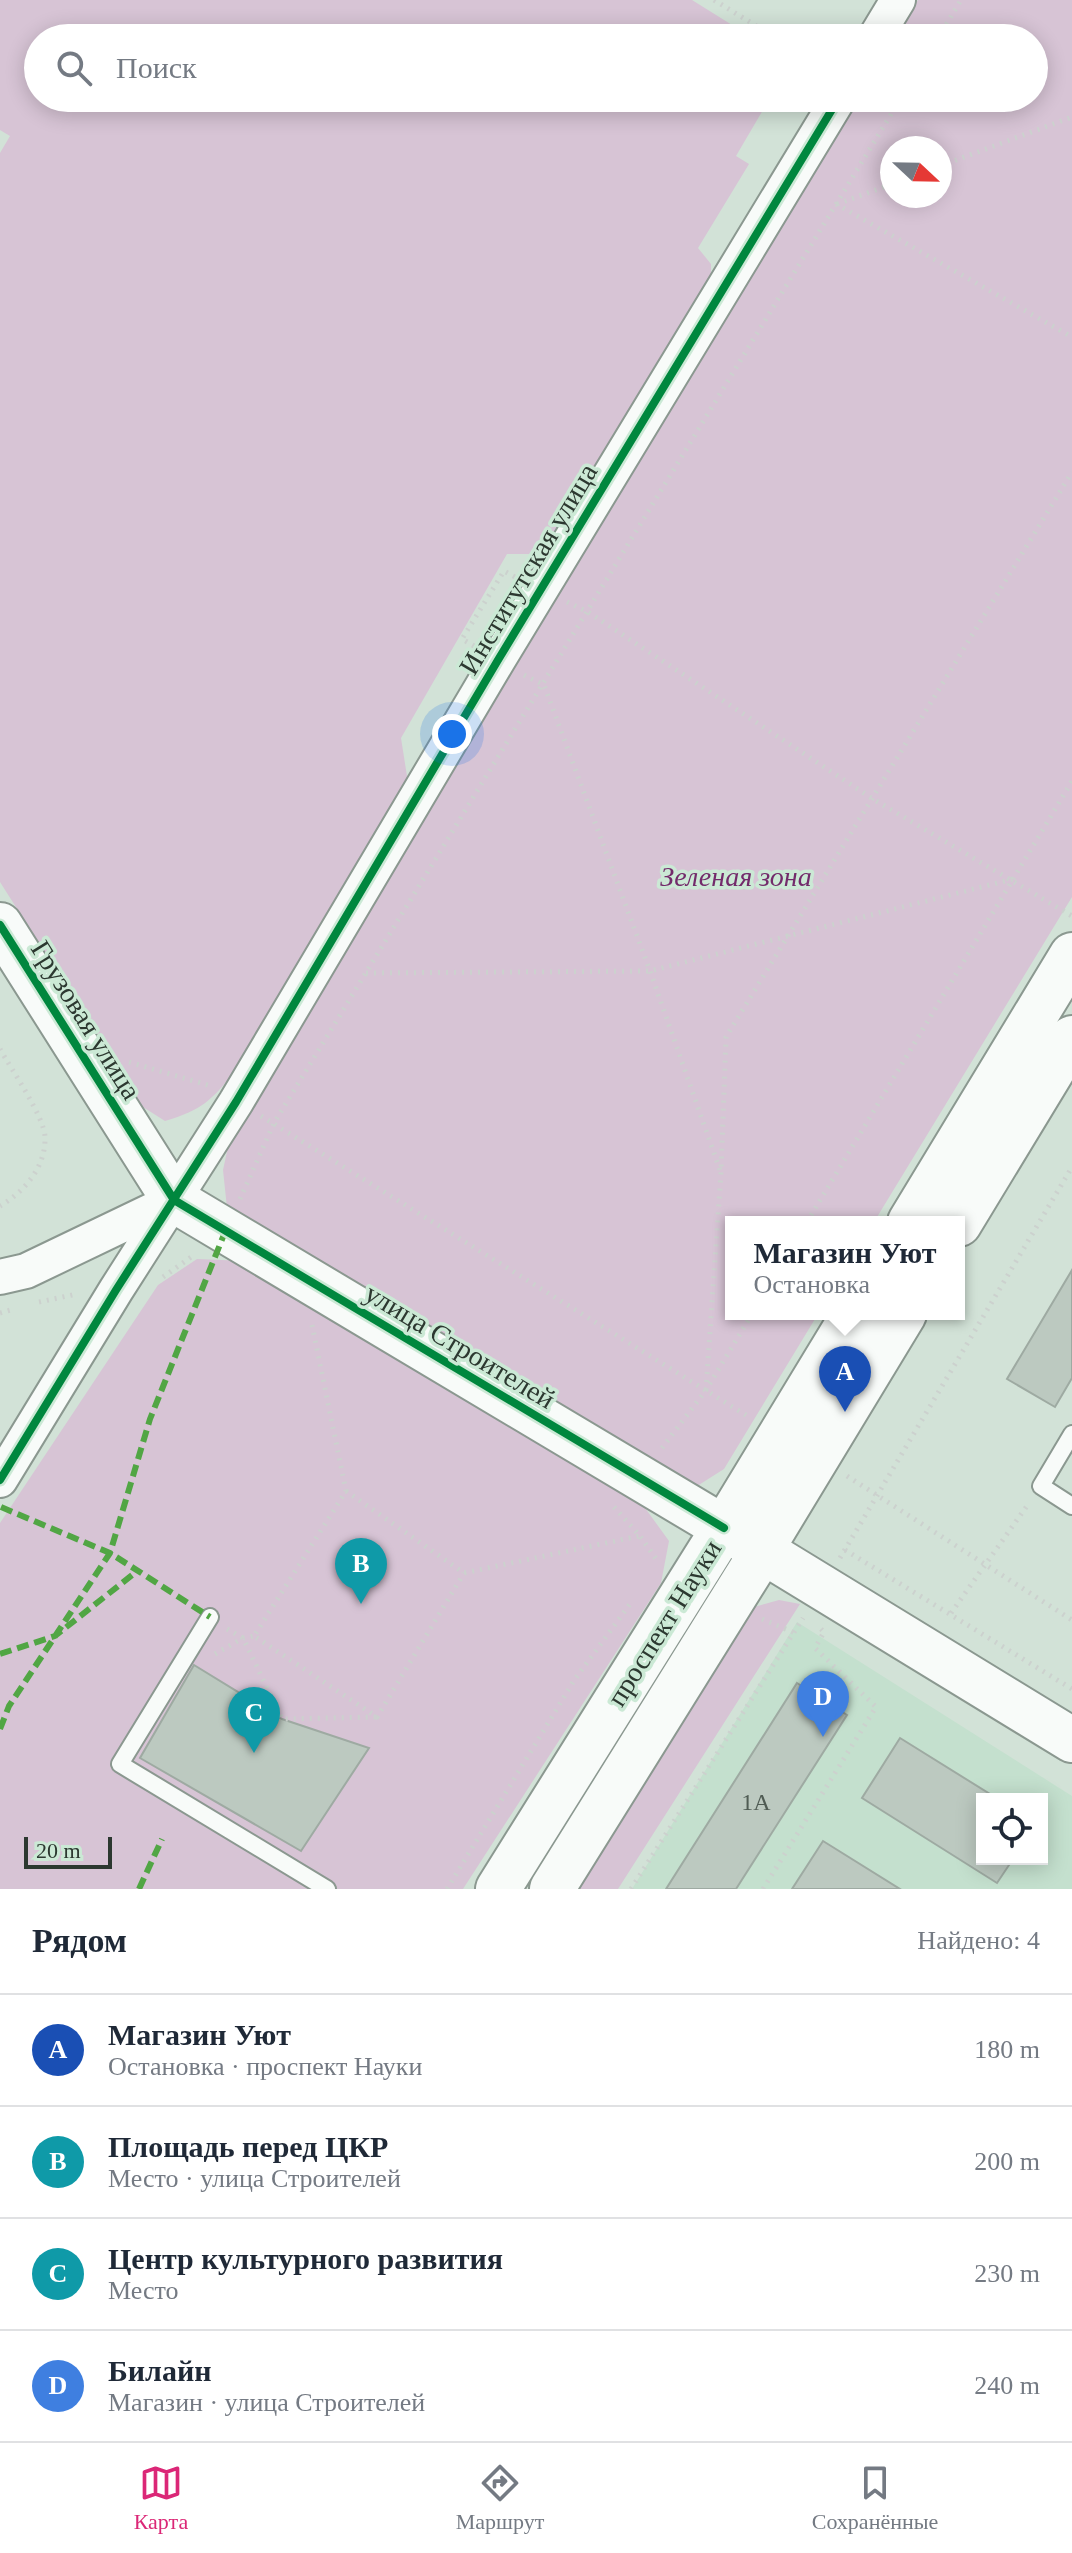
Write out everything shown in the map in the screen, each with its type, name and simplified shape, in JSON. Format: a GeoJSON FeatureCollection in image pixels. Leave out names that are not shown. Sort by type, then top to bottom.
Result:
{"type":"FeatureCollection","features":[{"type":"Feature","properties":{"kind":"main road","name":"Грузовая улица"},"geometry":{"type":"LineString","coordinates":[[0,925],[171,1201]]}},
{"type":"Feature","properties":{"kind":"main road"},"geometry":{"type":"LineString","coordinates":[[914,1216],[1072,955]]}},
{"type":"Feature","properties":{"kind":"main road"},"geometry":{"type":"LineString","coordinates":[[964,1216],[1072,1038]]}},
{"type":"Feature","properties":{"kind":"main road","name":"улица Строителей"},"geometry":{"type":"LineString","coordinates":[[171,1201],[640,1478],[722,1531]]}},
{"type":"Feature","properties":{"kind":"main road","name":"улица Строителей"},"geometry":{"type":"LineString","coordinates":[[171,1201],[760,1553],[813,1603],[1072,1740]]}},
{"type":"Feature","properties":{"kind":"main road","name":"проспект Науки"},"geometry":{"type":"LineString","coordinates":[[498,1889],[850,1320]]}},
{"type":"Feature","properties":{"kind":"main road","name":"проспект Науки"},"geometry":{"type":"LineString","coordinates":[[552,1889],[900,1320]]}},
{"type":"Feature","properties":{"kind":"street"},"geometry":{"type":"LineString","coordinates":[[883,24],[898,0]]}},
{"type":"Feature","properties":{"kind":"street","name":"Институтская улица"},"geometry":{"type":"LineString","coordinates":[[0,1480],[171,1201],[236,1102],[498,660],[831,112]]}},
{"type":"Feature","properties":{"kind":"street"},"geometry":{"type":"LineString","coordinates":[[0,1277],[26,1271],[171,1201]]}},
{"type":"Feature","properties":{"kind":"lane"},"geometry":{"type":"LineString","coordinates":[[1072,1434],[1041,1486],[1072,1506]]}},
{"type":"Feature","properties":{"kind":"lane"},"geometry":{"type":"LineString","coordinates":[[210,1617],[120,1764],[327,1889]]}},
{"type":"Feature","properties":{"kind":"path"},"geometry":{"type":"LineString","coordinates":[[714,0],[753,24]]}},
{"type":"Feature","properties":{"kind":"path"},"geometry":{"type":"LineString","coordinates":[[946,24],[961,0]]}},
{"type":"Feature","properties":{"kind":"path"},"geometry":{"type":"LineString","coordinates":[[225,1232],[274,1123],[892,112]]}},
{"type":"Feature","properties":{"kind":"path"},"geometry":{"type":"LineString","coordinates":[[952,162],[1072,117]]}},
{"type":"Feature","properties":{"kind":"path"},"geometry":{"type":"LineString","coordinates":[[836,204],[880,188]]}},
{"type":"Feature","properties":{"kind":"path"},"geometry":{"type":"LineString","coordinates":[[836,204],[1072,337]]}},
{"type":"Feature","properties":{"kind":"path"},"geometry":{"type":"LineString","coordinates":[[706,1390],[721,1173],[726,1037],[1072,472]]}},
{"type":"Feature","properties":{"kind":"path"},"geometry":{"type":"LineString","coordinates":[[721,1173],[544,685],[462,639],[504,571],[588,612],[873,799],[1072,916]]}},
{"type":"Feature","properties":{"kind":"path"},"geometry":{"type":"LineString","coordinates":[[811,1216],[1072,781]]}},
{"type":"Feature","properties":{"kind":"path"},"geometry":{"type":"LineString","coordinates":[[366,973],[650,971],[1013,879]]}},
{"type":"Feature","properties":{"kind":"path"},"geometry":{"type":"LineString","coordinates":[[0,1049],[32,1104],[45,1136],[38,1168],[19,1195],[0,1206]]}},
{"type":"Feature","properties":{"kind":"path"},"geometry":{"type":"LineString","coordinates":[[115,1058],[216,1087],[780,1436]]}},
{"type":"Feature","properties":{"kind":"path"},"geometry":{"type":"LineString","coordinates":[[631,1889],[813,1603],[1072,1167]]}},
{"type":"Feature","properties":{"kind":"path"},"geometry":{"type":"LineString","coordinates":[[254,1636],[346,1491],[311,1316],[324,1325]]}},
{"type":"Feature","properties":{"kind":"path"},"geometry":{"type":"LineString","coordinates":[[640,1478],[706,1390],[748,1320]]}},
{"type":"Feature","properties":{"kind":"path"},"geometry":{"type":"LineString","coordinates":[[817,1458],[1072,1620]]}},
{"type":"Feature","properties":{"kind":"path"},"geometry":{"type":"LineString","coordinates":[[951,1613],[1041,1486]]}},
{"type":"Feature","properties":{"kind":"path"},"geometry":{"type":"LineString","coordinates":[[346,1491],[464,1573],[640,1536]]}},
{"type":"Feature","properties":{"kind":"path"},"geometry":{"type":"LineString","coordinates":[[601,1499],[614,1507],[661,1562],[652,1574]]}},
{"type":"Feature","properties":{"kind":"path"},"geometry":{"type":"LineString","coordinates":[[845,1550],[1072,1689]]}},
{"type":"Feature","properties":{"kind":"path"},"geometry":{"type":"LineString","coordinates":[[377,1717],[464,1573]]}},
{"type":"Feature","properties":{"kind":"path"},"geometry":{"type":"LineString","coordinates":[[447,1889],[575,1679],[635,1597]]}},
{"type":"Feature","properties":{"kind":"path"},"geometry":{"type":"LineString","coordinates":[[763,1889],[876,1707],[815,1648],[824,1632],[813,1603]]}},
{"type":"Feature","properties":{"kind":"path"},"geometry":{"type":"LineString","coordinates":[[210,1617],[243,1638],[282,1719],[377,1717]]}},
{"type":"Feature","properties":{"kind":"path"},"geometry":{"type":"LineString","coordinates":[[206,1659],[243,1638],[254,1636],[377,1717]]}},
{"type":"Feature","properties":{"kind":"shaded area"},"geometry":{"type":"Polygon","coordinates":[[[797,1622],[1072,1796],[1072,1889],[632,1889],[797,1622]]]}},
{"type":"Feature","properties":{"kind":"green space"},"geometry":{"type":"Polygon","coordinates":[[[0,0],[692,0],[731,24],[24,24],[24,112],[762,112],[736,156],[749,164],[698,248],[711,264],[711,292],[552,544],[532,554],[507,554],[401,738],[409,789],[235,1071],[205,1103],[165,1121],[143,1107],[0,882],[0,153],[10,136],[0,130],[0,0]]]}},
{"type":"Feature","properties":{"kind":"green space","name":"Зеленая зона"},"geometry":{"type":"Polygon","coordinates":[[[918,0],[1072,0],[1072,897],[878,1216],[725,1216],[725,1320],[814,1320],[724,1469],[694,1488],[227,1208],[223,1170],[230,1138],[851,112],[1048,112],[1048,24],[903,24],[918,0]]]}},
{"type":"Feature","properties":{"kind":"green space"},"geometry":{"type":"Polygon","coordinates":[[[197,1259],[246,1261],[640,1501],[669,1541],[661,1583],[463,1889],[0,1889],[0,1523],[158,1285],[197,1259]]]}},
{"type":"Feature","properties":{"kind":"green space"},"geometry":{"type":"Polygon","coordinates":[[[779,1600],[800,1604],[618,1889],[572,1889],[750,1608],[779,1600]]]}},
{"type":"Feature","properties":{"kind":"building"},"geometry":{"type":"Polygon","coordinates":[[[1072,1270],[1072,1378],[1055,1407],[1007,1379],[1072,1270]]]}},
{"type":"Feature","properties":{"kind":"building"},"geometry":{"type":"Polygon","coordinates":[[[194,1665],[282,1719],[369,1748],[301,1851],[140,1758],[194,1665]]]}},
{"type":"Feature","properties":{"kind":"building"},"geometry":{"type":"Polygon","coordinates":[[[821,1679],[839,1690],[833,1701],[814,1690],[821,1679]]]}},
{"type":"Feature","properties":{"kind":"building"},"geometry":{"type":"Polygon","coordinates":[[[797,1683],[847,1715],[736,1889],[666,1889],[797,1683]]]}},
{"type":"Feature","properties":{"kind":"building"},"geometry":{"type":"Polygon","coordinates":[[[900,1738],[988,1793],[976,1793],[976,1865],[1009,1865],[997,1883],[862,1798],[900,1738]]]}},
{"type":"Feature","properties":{"kind":"building"},"geometry":{"type":"Polygon","coordinates":[[[823,1841],[900,1889],[792,1889],[823,1841]]]}},
{"type":"Feature","properties":{"kind":"marked path"},"geometry":{"type":"LineString","coordinates":[[0,1729],[9,1706],[110,1553],[150,1419],[225,1232]]}},
{"type":"Feature","properties":{"kind":"marked path"},"geometry":{"type":"LineString","coordinates":[[1,1507],[110,1553],[210,1617]]}},
{"type":"Feature","properties":{"kind":"marked path"},"geometry":{"type":"LineString","coordinates":[[0,1654],[55,1636],[136,1572]]}},
{"type":"Feature","properties":{"kind":"marked path"},"geometry":{"type":"LineString","coordinates":[[139,1889],[162,1839]]}},
{"type":"Feature","properties":{"kind":"cycle path"},"geometry":{"type":"LineString","coordinates":[[0,1480],[236,1102],[498,660],[831,112]]}},
{"type":"Feature","properties":{"kind":"cycle path"},"geometry":{"type":"LineString","coordinates":[[0,925],[174,1200],[724,1528]]}},
{"type":"Feature","properties":{"kind":"place","name":"Магазин Уют"},"geometry":{"type":"Point","coordinates":[845,1412]}},
{"type":"Feature","properties":{"kind":"place","name":"Площадь перед ЦКР"},"geometry":{"type":"Point","coordinates":[361,1604]}},
{"type":"Feature","properties":{"kind":"place","name":"Билайн"},"geometry":{"type":"Point","coordinates":[823,1737]}},
{"type":"Feature","properties":{"kind":"place","name":"Центр культурного развития"},"geometry":{"type":"Point","coordinates":[254,1753]}}]}
